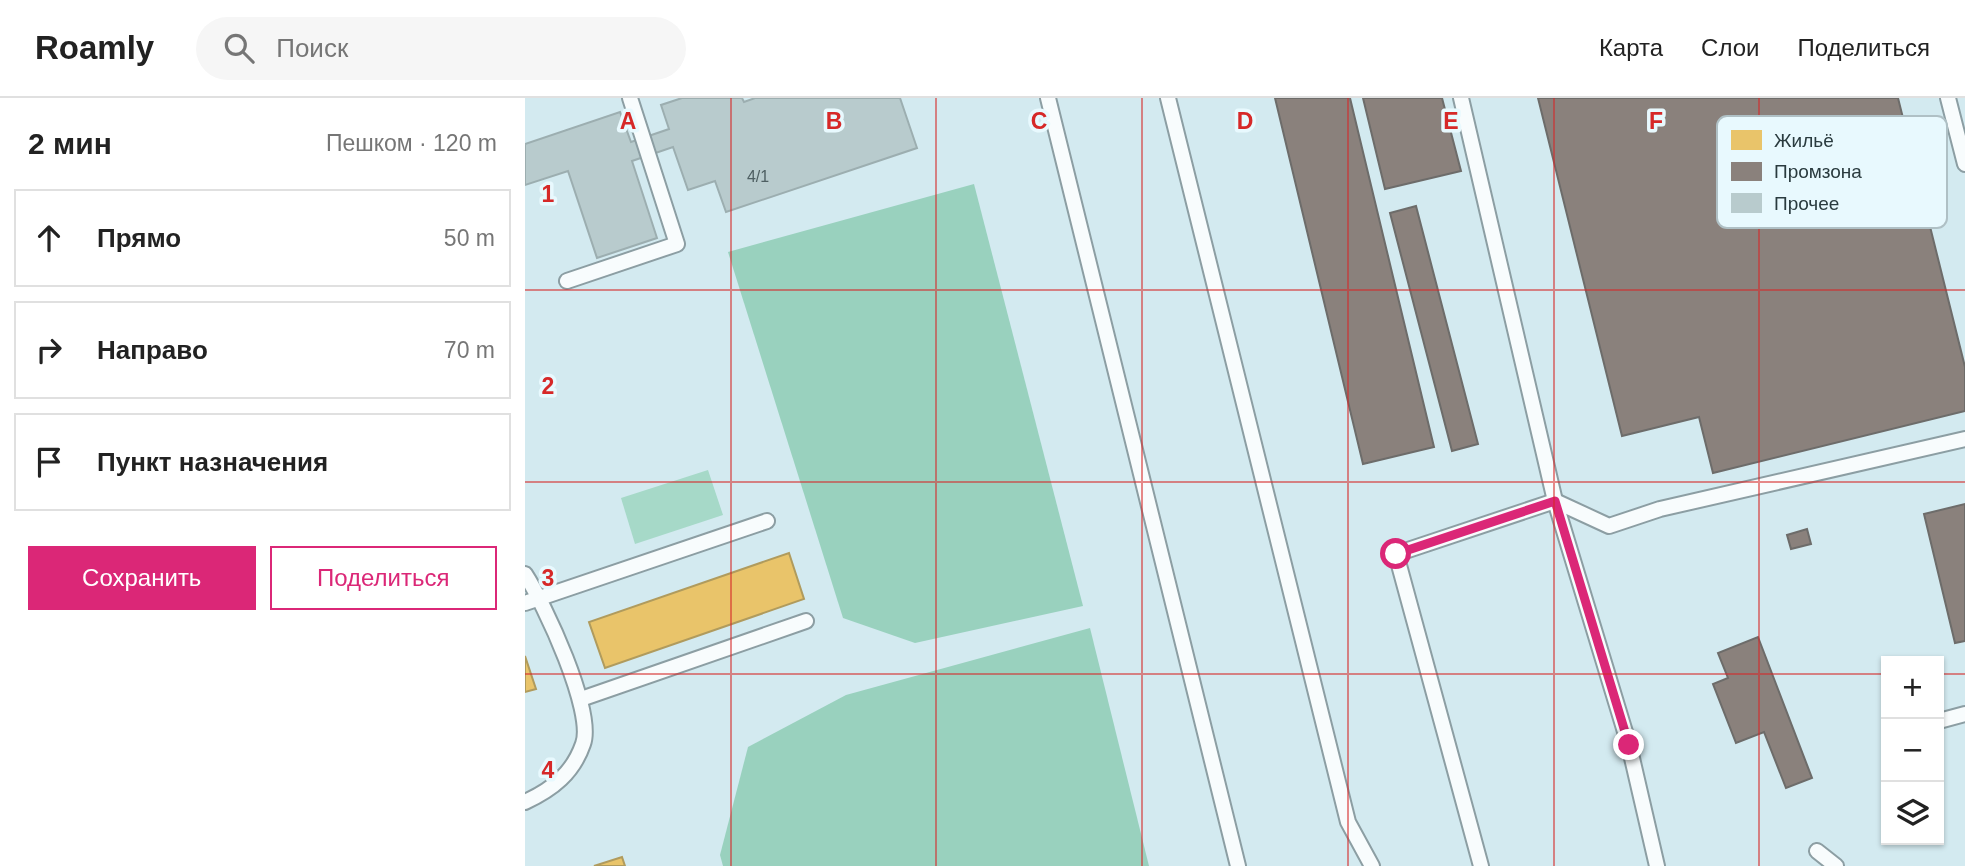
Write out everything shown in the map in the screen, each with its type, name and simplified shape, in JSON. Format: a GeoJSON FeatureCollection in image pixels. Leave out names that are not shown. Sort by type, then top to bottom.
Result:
{"type":"FeatureCollection","features":[{"type":"Feature","properties":{"kind":"lane"},"geometry":{"type":"LineString","coordinates":[[567,281],[677,244],[630,98]]}},
{"type":"Feature","properties":{"kind":"lane"},"geometry":{"type":"LineString","coordinates":[[1048,98],[1238,866]]}},
{"type":"Feature","properties":{"kind":"lane"},"geometry":{"type":"LineString","coordinates":[[1168,98],[1348,822],[1372,866]]}},
{"type":"Feature","properties":{"kind":"lane"},"geometry":{"type":"LineString","coordinates":[[1461,98],[1555,501],[1629,745],[1657,866]]}},
{"type":"Feature","properties":{"kind":"lane"},"geometry":{"type":"LineString","coordinates":[[1948,98],[1965,164]]}},
{"type":"Feature","properties":{"kind":"lane"},"geometry":{"type":"LineString","coordinates":[[1481,866],[1396,554],[1555,501],[1609,526],[1660,509],[1965,439]]}},
{"type":"Feature","properties":{"kind":"lane"},"geometry":{"type":"LineString","coordinates":[[525,603],[767,522]]}},
{"type":"Feature","properties":{"kind":"lane"},"geometry":{"type":"LineString","coordinates":[[525,574],[541,597],[581,699],[585,741],[563,780],[525,802]]}},
{"type":"Feature","properties":{"kind":"lane"},"geometry":{"type":"LineString","coordinates":[[581,699],[806,621]]}},
{"type":"Feature","properties":{"kind":"lane"},"geometry":{"type":"LineString","coordinates":[[1944,720],[1965,714]]}},
{"type":"Feature","properties":{"kind":"lane"},"geometry":{"type":"LineString","coordinates":[[1817,851],[1836,866]]}},
{"type":"Feature","properties":{"kind":"green space"},"geometry":{"type":"Polygon","coordinates":[[[974,184],[1083,606],[915,643],[843,618],[728,252],[974,184]]]}},
{"type":"Feature","properties":{"kind":"green space"},"geometry":{"type":"Polygon","coordinates":[[[708,470],[723,515],[635,544],[621,498],[708,470]]]}},
{"type":"Feature","properties":{"kind":"green space"},"geometry":{"type":"Polygon","coordinates":[[[1090,628],[1149,866],[723,866],[720,855],[748,747],[846,695],[1090,628]]]}},
{"type":"Feature","properties":{"kind":"building: Жильё"},"geometry":{"type":"Polygon","coordinates":[[[789,553],[804,599],[605,668],[589,622],[789,553]]]}},
{"type":"Feature","properties":{"kind":"building: Жильё"},"geometry":{"type":"Polygon","coordinates":[[[525,656],[536,689],[525,692],[525,656]]]}},
{"type":"Feature","properties":{"kind":"building: Жильё"},"geometry":{"type":"Polygon","coordinates":[[[622,857],[625,866],[594,866],[622,857]]]}},
{"type":"Feature","properties":{"kind":"building: Промзона"},"geometry":{"type":"Polygon","coordinates":[[[1275,98],[1350,98],[1434,447],[1363,464],[1275,98]]]}},
{"type":"Feature","properties":{"kind":"building: Промзона"},"geometry":{"type":"Polygon","coordinates":[[[1363,98],[1442,98],[1461,171],[1385,189],[1363,98]]]}},
{"type":"Feature","properties":{"kind":"building: Промзона"},"geometry":{"type":"Polygon","coordinates":[[[1538,98],[1898,98],[1902,116],[1717,116],[1717,228],[1930,228],[1965,367],[1965,411],[1713,473],[1699,417],[1622,436],[1538,98]]]}},
{"type":"Feature","properties":{"kind":"building: Промзона"},"geometry":{"type":"Polygon","coordinates":[[[1416,206],[1478,444],[1452,451],[1390,213],[1416,206]]]}},
{"type":"Feature","properties":{"kind":"building: Промзона"},"geometry":{"type":"Polygon","coordinates":[[[1965,504],[1965,641],[1955,643],[1924,514],[1965,504]]]}},
{"type":"Feature","properties":{"kind":"building: Промзона"},"geometry":{"type":"Polygon","coordinates":[[[1807,529],[1811,544],[1791,549],[1787,535],[1807,529]]]}},
{"type":"Feature","properties":{"kind":"building: Промзона"},"geometry":{"type":"Polygon","coordinates":[[[1758,637],[1812,778],[1786,788],[1764,732],[1736,743],[1713,684],[1728,678],[1718,653],[1758,637]]]}},
{"type":"Feature","properties":{"kind":"building: Прочее"},"geometry":{"type":"Polygon","coordinates":[[[682,98],[742,98],[744,102],[755,98],[900,98],[917,148],[726,212],[715,181],[688,190],[673,147],[632,161],[657,238],[597,258],[568,171],[525,185],[525,144],[620,112],[631,142],[669,129],[661,105],[682,98]]]}},
{"type":"Feature","properties":{"kind":"route"},"geometry":{"type":"LineString","coordinates":[[1396,554],[1555,501],[1629,745]]}}]}
